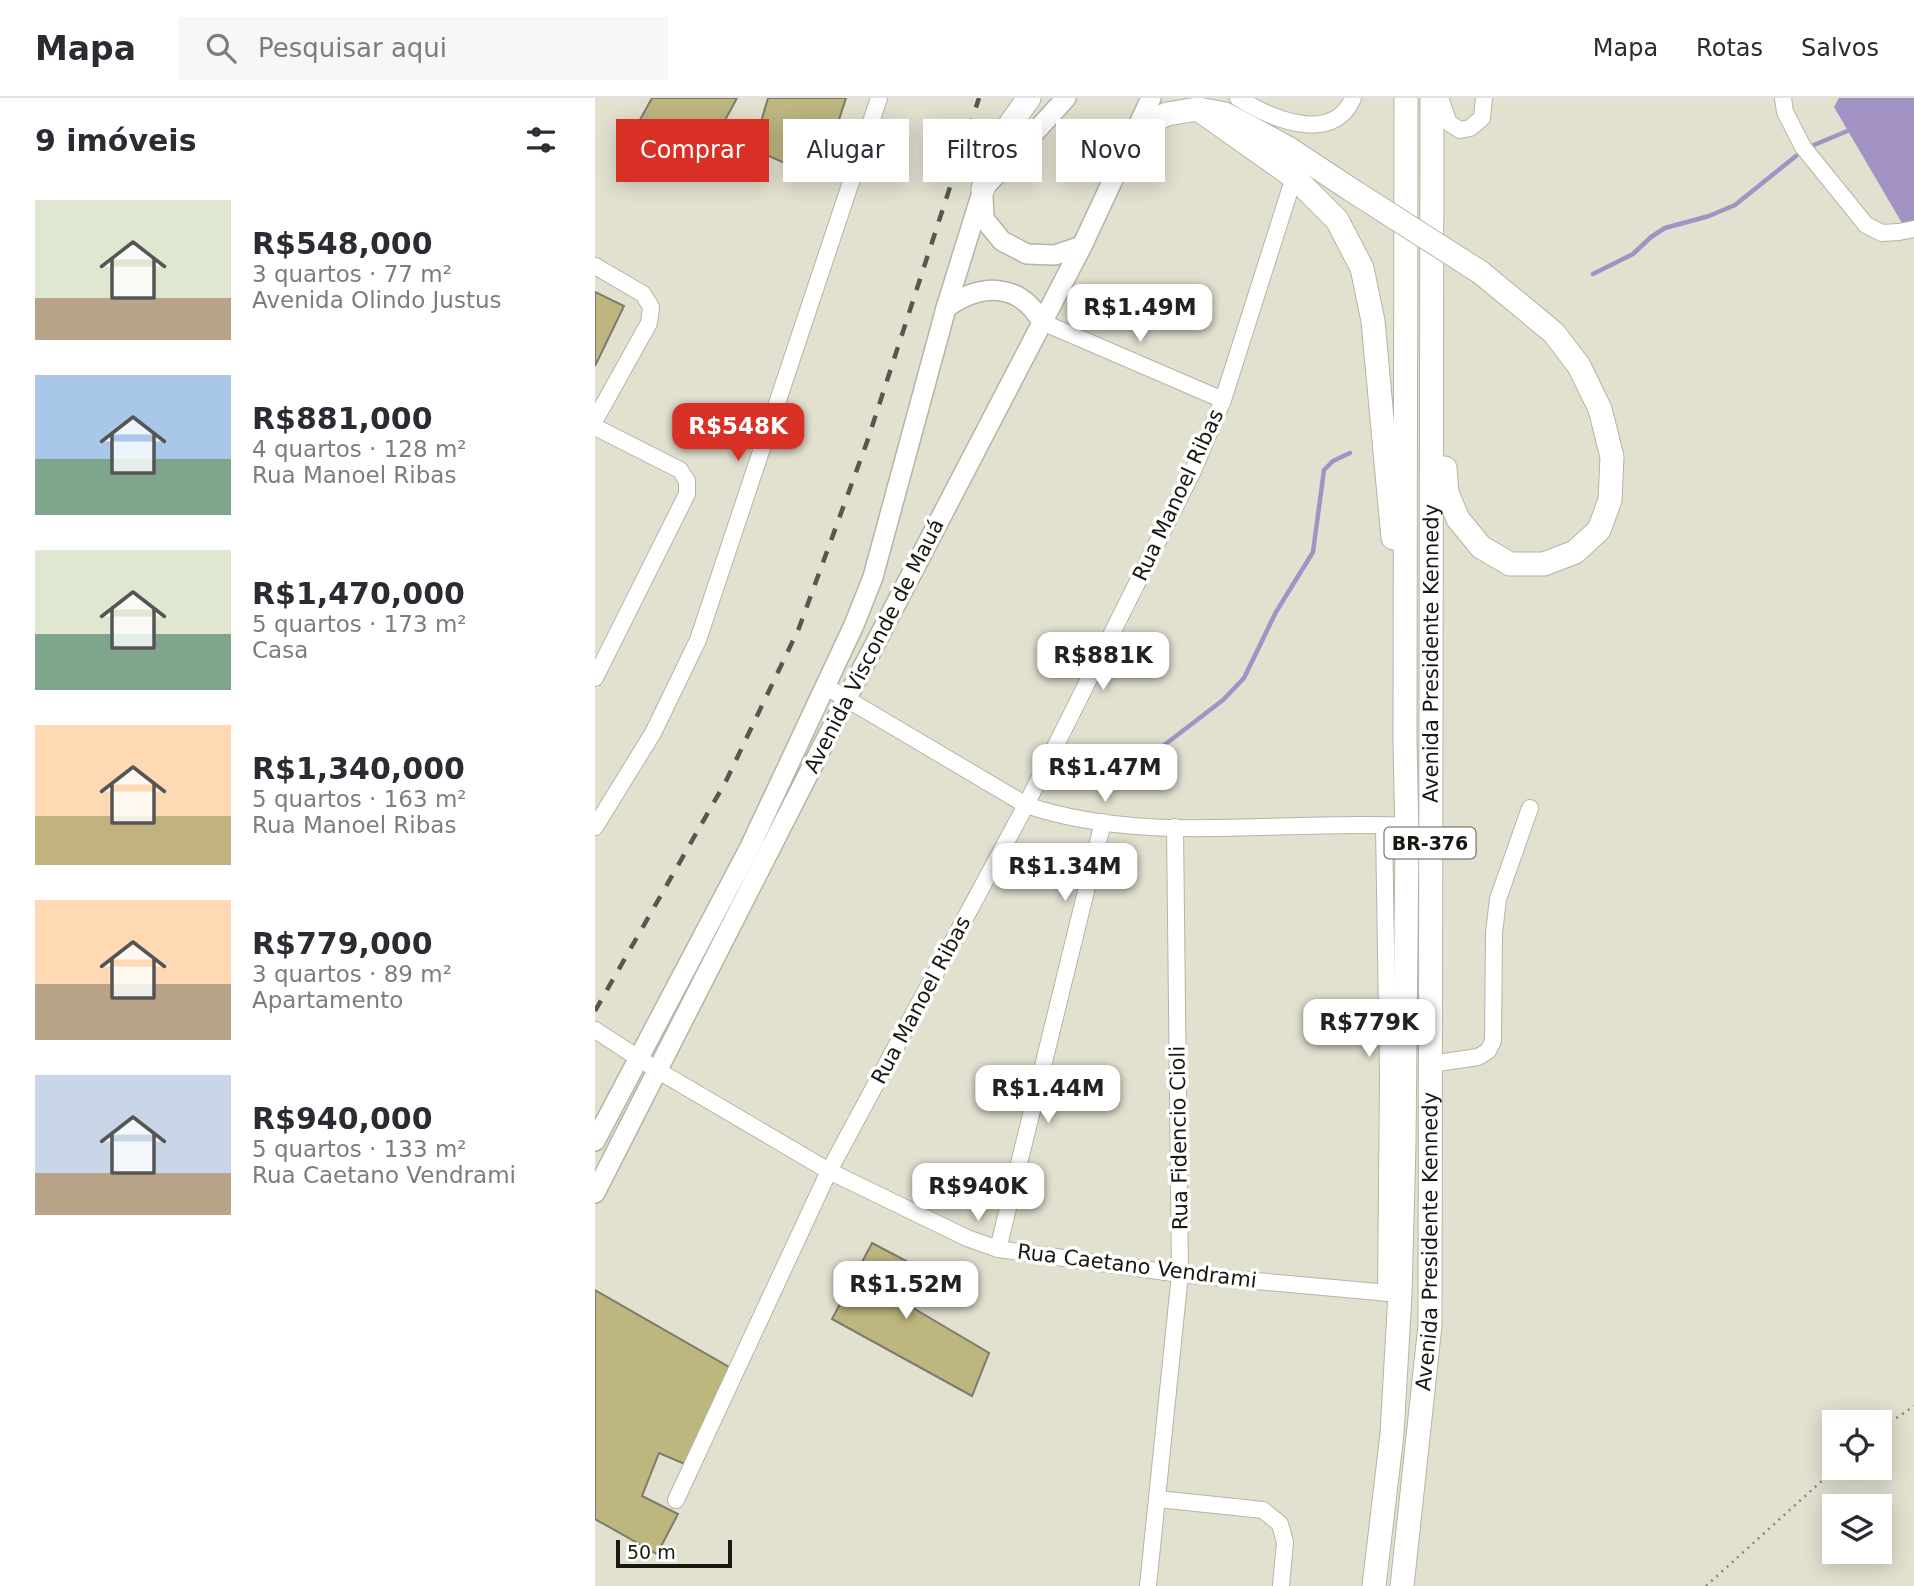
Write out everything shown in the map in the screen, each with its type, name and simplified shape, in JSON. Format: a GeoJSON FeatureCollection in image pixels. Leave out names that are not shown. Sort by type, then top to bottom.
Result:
{"type":"FeatureCollection","features":[{"type":"Feature","properties":{"kind":"highway"},"geometry":{"type":"LineString","coordinates":[[983,189],[1001,137],[1029,98]]}},
{"type":"Feature","properties":{"kind":"highway","name":"Avenida Presidente Kennedy"},"geometry":{"type":"LineString","coordinates":[[1374,1586],[1392,1434],[1393,1293],[1404,1143],[1395,825],[1405,740],[1406,98]]}},
{"type":"Feature","properties":{"kind":"highway","name":"Avenida Presidente Kennedy"},"geometry":{"type":"LineString","coordinates":[[1402,1586],[1430,1325],[1432,98]]}},
{"type":"Feature","properties":{"kind":"highway"},"geometry":{"type":"LineString","coordinates":[[1157,119],[1167,114],[1198,109],[1225,114],[1288,148],[1480,272],[1554,333],[1579,366],[1599,410],[1612,457],[1610,500],[1599,530],[1575,552],[1544,564],[1510,564],[1481,547],[1458,519],[1447,494],[1433,341]]}},
{"type":"Feature","properties":{"kind":"highway"},"geometry":{"type":"LineString","coordinates":[[1198,109],[1294,177],[1337,220],[1362,268],[1373,321],[1398,592],[1405,740]]}},
{"type":"Feature","properties":{"kind":"main road","name":"Avenida Visconde de Mauá"},"geometry":{"type":"LineString","coordinates":[[595,1141],[749,849],[873,577],[946,308],[983,189],[1066,98]]}},
{"type":"Feature","properties":{"kind":"main road","name":"Avenida Visconde de Mauá"},"geometry":{"type":"LineString","coordinates":[[1141,119],[1151,98]]}},
{"type":"Feature","properties":{"kind":"main road","name":"Avenida Visconde de Mauá"},"geometry":{"type":"LineString","coordinates":[[595,1193],[847,698],[1082,246],[1111,182]]}},
{"type":"Feature","properties":{"kind":"main road"},"geometry":{"type":"LineString","coordinates":[[983,189],[984,219],[1002,241],[1027,254],[1055,256],[1082,246]]}},
{"type":"Feature","properties":{"kind":"main road"},"geometry":{"type":"LineString","coordinates":[[946,308],[962,296],[981,290],[1001,291],[1027,302],[1042,322]]}},
{"type":"Feature","properties":{"kind":"street"},"geometry":{"type":"LineString","coordinates":[[595,827],[653,733],[698,640],[879,98]]}},
{"type":"Feature","properties":{"kind":"street"},"geometry":{"type":"LineString","coordinates":[[1238,98],[1267,115],[1310,125],[1338,120],[1346,113],[1353,98]]}},
{"type":"Feature","properties":{"kind":"street"},"geometry":{"type":"LineString","coordinates":[[1440,98],[1449,122],[1460,130],[1470,128],[1482,118],[1484,98]]}},
{"type":"Feature","properties":{"kind":"street"},"geometry":{"type":"LineString","coordinates":[[1783,98],[1785,112],[1803,147],[1866,225],[1882,233],[1899,233],[1914,229]]}},
{"type":"Feature","properties":{"kind":"street","name":"Rua Manoel Ribas"},"geometry":{"type":"LineString","coordinates":[[676,1500],[829,1171],[1026,805],[1192,473],[1223,400],[1294,177]]}},
{"type":"Feature","properties":{"kind":"street"},"geometry":{"type":"LineString","coordinates":[[595,266],[643,294],[651,306],[649,323],[595,420]]}},
{"type":"Feature","properties":{"kind":"street"},"geometry":{"type":"LineString","coordinates":[[1042,322],[1223,400]]}},
{"type":"Feature","properties":{"kind":"street"},"geometry":{"type":"LineString","coordinates":[[595,427],[680,470],[687,481],[687,494],[595,678]]}},
{"type":"Feature","properties":{"kind":"street"},"geometry":{"type":"LineString","coordinates":[[825,687],[1026,805],[1059,816],[1175,827],[1395,825]]}},
{"type":"Feature","properties":{"kind":"street"},"geometry":{"type":"LineString","coordinates":[[1431,1064],[1478,1057],[1488,1051],[1493,1041],[1494,933],[1498,900],[1530,808]]}},
{"type":"Feature","properties":{"kind":"street"},"geometry":{"type":"LineString","coordinates":[[998,1249],[1103,822]]}},
{"type":"Feature","properties":{"kind":"street","name":"Rua Fidencio Cioli"},"geometry":{"type":"LineString","coordinates":[[1148,1586],[1180,1274],[1175,827]]}},
{"type":"Feature","properties":{"kind":"street","name":"Rua Caetano Vendrami"},"geometry":{"type":"LineString","coordinates":[[595,1030],[657,1070],[829,1171],[967,1238],[998,1249],[1180,1274],[1393,1293]]}},
{"type":"Feature","properties":{"kind":"street"},"geometry":{"type":"LineString","coordinates":[[1158,1499],[1263,1510],[1280,1524],[1285,1542],[1281,1586]]}},
{"type":"Feature","properties":{"kind":"path"},"geometry":{"type":"LineString","coordinates":[[1892,1421],[1914,1406]]}},
{"type":"Feature","properties":{"kind":"path"},"geometry":{"type":"LineString","coordinates":[[1706,1586],[1823,1480]]}},
{"type":"Feature","properties":{"kind":"shaded area"},"geometry":{"type":"Polygon","coordinates":[[[1839,98],[1914,98],[1914,228],[1906,230],[1834,107],[1839,98]]]}},
{"type":"Feature","properties":{"kind":"building"},"geometry":{"type":"Polygon","coordinates":[[[652,98],[737,98],[726,119],[640,119],[652,98]]]}},
{"type":"Feature","properties":{"kind":"building"},"geometry":{"type":"Polygon","coordinates":[[[768,98],[846,98],[839,119],[783,119],[783,162],[769,156],[769,119],[762,119],[768,98]]]}},
{"type":"Feature","properties":{"kind":"building"},"geometry":{"type":"Polygon","coordinates":[[[595,292],[624,306],[595,366],[595,292]]]}},
{"type":"Feature","properties":{"kind":"building"},"geometry":{"type":"Polygon","coordinates":[[[872,1243],[927,1272],[908,1305],[989,1353],[972,1396],[832,1319],[872,1243]]]}},
{"type":"Feature","properties":{"kind":"building"},"geometry":{"type":"Polygon","coordinates":[[[595,1290],[729,1367],[687,1465],[659,1453],[642,1496],[678,1514],[657,1554],[595,1519],[595,1290]]]}},
{"type":"Feature","properties":{"kind":"waterway"},"geometry":{"type":"LineString","coordinates":[[1814,145],[1852,129]]}},
{"type":"Feature","properties":{"kind":"waterway"},"geometry":{"type":"LineString","coordinates":[[1593,274],[1633,254],[1665,228],[1709,216],[1735,205],[1796,156]]}},
{"type":"Feature","properties":{"kind":"waterway"},"geometry":{"type":"LineString","coordinates":[[1149,774],[1153,757],[1163,746],[1223,700],[1244,678],[1276,612],[1313,552],[1324,470],[1333,461],[1350,453]]}},
{"type":"Feature","properties":{"kind":"railway"},"geometry":{"type":"LineString","coordinates":[[595,1011],[726,781],[799,628],[867,442],[979,98]]}}]}
